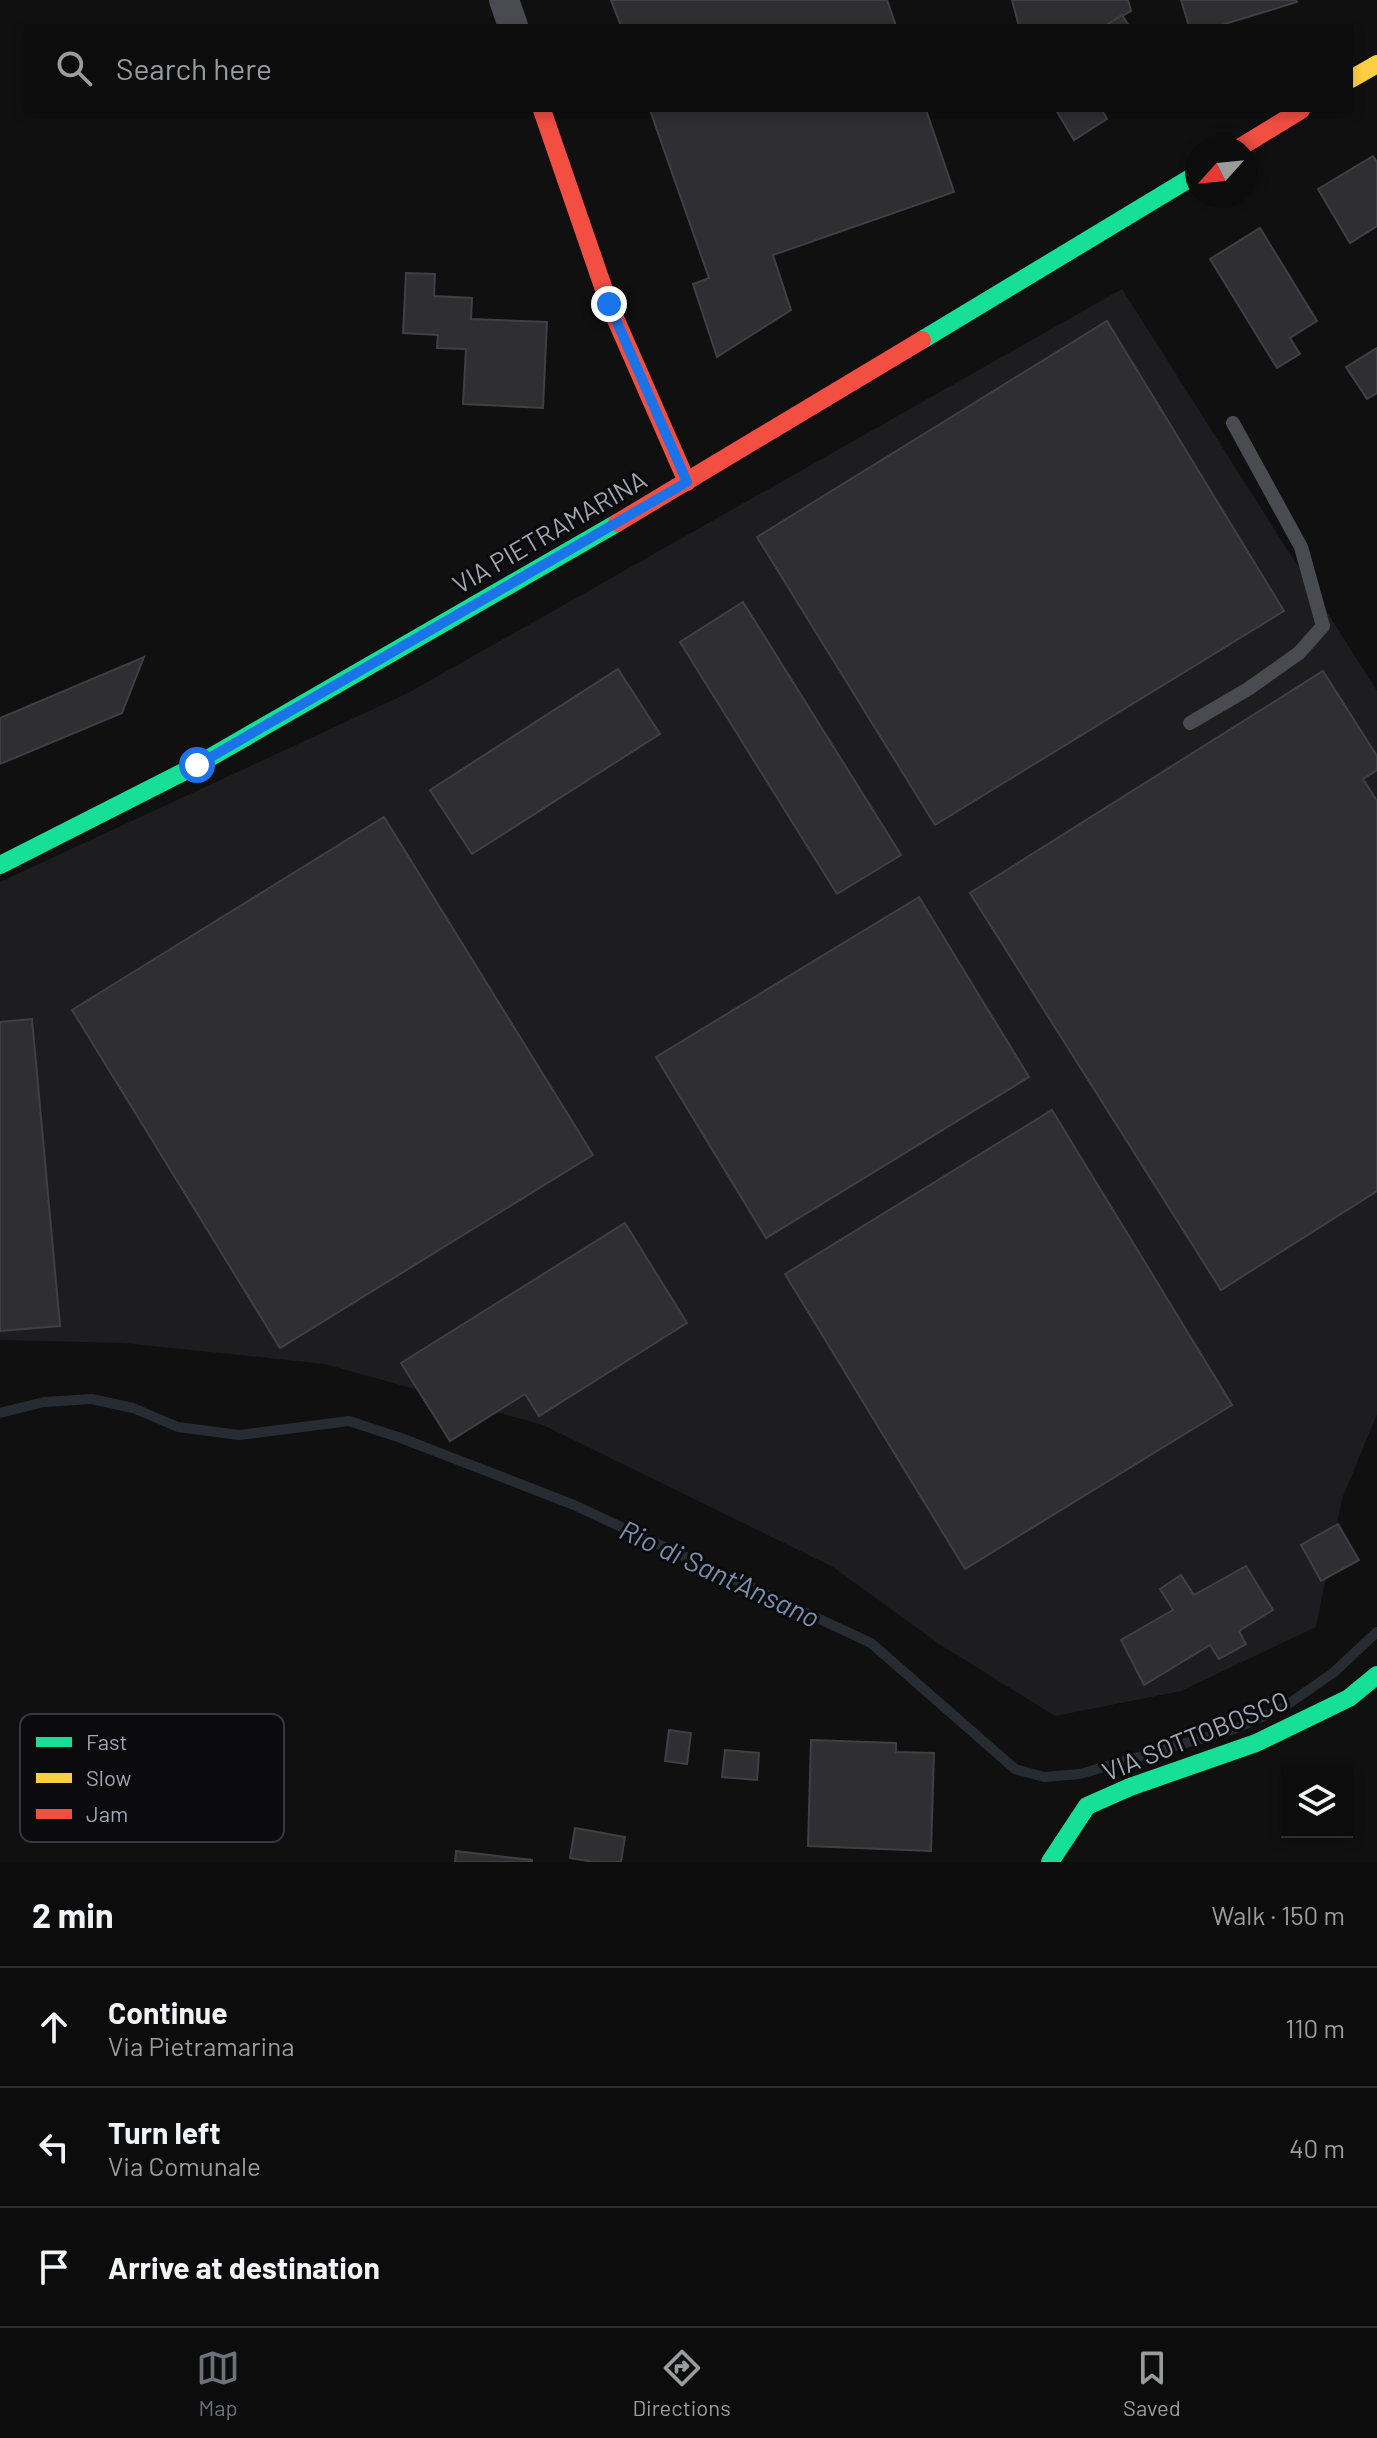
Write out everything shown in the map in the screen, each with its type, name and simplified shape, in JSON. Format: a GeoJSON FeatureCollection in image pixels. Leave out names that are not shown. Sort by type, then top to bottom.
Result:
{"type":"FeatureCollection","features":[{"type":"Feature","properties":{"kind":"main road"},"geometry":{"type":"LineString","coordinates":[[1353,78],[1377,64]]}},
{"type":"Feature","properties":{"kind":"main road"},"geometry":{"type":"LineString","coordinates":[[543,112],[609,304],[687,482]]}},
{"type":"Feature","properties":{"kind":"main road"},"geometry":{"type":"LineString","coordinates":[[1257,137],[1298,112]]}},
{"type":"Feature","properties":{"kind":"main road","name":"VIA PIETRAMARINA"},"geometry":{"type":"LineString","coordinates":[[0,865],[197,765],[687,482],[1185,181]]}},
{"type":"Feature","properties":{"kind":"main road","name":"VIA SOTTOBOSCO"},"geometry":{"type":"LineString","coordinates":[[1050,1862],[1087,1806],[1130,1787],[1256,1743],[1349,1698],[1377,1675]]}},
{"type":"Feature","properties":{"kind":"street"},"geometry":{"type":"LineString","coordinates":[[504,0],[512,24]]}},
{"type":"Feature","properties":{"kind":"lane"},"geometry":{"type":"LineString","coordinates":[[1190,723],[1248,689],[1299,653],[1323,626],[1301,547],[1233,423]]}},
{"type":"Feature","properties":{"kind":"shaded area"},"geometry":{"type":"Polygon","coordinates":[[[1122,289],[1377,691],[1377,1414],[1342,1499],[1316,1627],[1181,1691],[1055,1716],[939,1644],[833,1567],[543,1425],[325,1364],[124,1343],[0,1340],[0,882],[408,693],[1122,289]]]}},
{"type":"Feature","properties":{"kind":"building"},"geometry":{"type":"Polygon","coordinates":[[[611,0],[887,0],[895,24],[620,24],[611,0]]]}},
{"type":"Feature","properties":{"kind":"building"},"geometry":{"type":"Polygon","coordinates":[[[1012,0],[1128,0],[1131,11],[1108,24],[1018,24],[1012,0]]]}},
{"type":"Feature","properties":{"kind":"building"},"geometry":{"type":"Polygon","coordinates":[[[1181,0],[1297,2],[1225,24],[1188,24],[1181,0]]]}},
{"type":"Feature","properties":{"kind":"building"},"geometry":{"type":"Polygon","coordinates":[[[1122,15],[1128,24],[1108,24],[1122,15]]]}},
{"type":"Feature","properties":{"kind":"building"},"geometry":{"type":"Polygon","coordinates":[[[651,112],[927,112],[954,192],[773,255],[791,310],[717,357],[693,284],[709,278],[651,112]]]}},
{"type":"Feature","properties":{"kind":"building"},"geometry":{"type":"Polygon","coordinates":[[[1057,112],[1103,112],[1107,119],[1074,140],[1057,112]]]}},
{"type":"Feature","properties":{"kind":"building"},"geometry":{"type":"Polygon","coordinates":[[[1373,156],[1377,162],[1377,226],[1350,243],[1318,189],[1373,156]]]}},
{"type":"Feature","properties":{"kind":"building"},"geometry":{"type":"Polygon","coordinates":[[[1260,228],[1317,321],[1290,338],[1300,354],[1277,368],[1210,259],[1260,228]]]}},
{"type":"Feature","properties":{"kind":"building"},"geometry":{"type":"Polygon","coordinates":[[[406,273],[435,274],[434,296],[472,298],[471,319],[547,322],[543,408],[463,404],[466,349],[437,348],[438,335],[403,333],[406,273]]]}},
{"type":"Feature","properties":{"kind":"building"},"geometry":{"type":"Polygon","coordinates":[[[1107,321],[1284,611],[935,825],[757,537],[1107,321]]]}},
{"type":"Feature","properties":{"kind":"building"},"geometry":{"type":"Polygon","coordinates":[[[1377,348],[1377,393],[1367,399],[1346,367],[1377,348]]]}},
{"type":"Feature","properties":{"kind":"building"},"geometry":{"type":"Polygon","coordinates":[[[743,602],[901,855],[837,894],[680,642],[743,602]]]}},
{"type":"Feature","properties":{"kind":"building"},"geometry":{"type":"Polygon","coordinates":[[[144,657],[122,713],[0,764],[0,718],[144,657]]]}},
{"type":"Feature","properties":{"kind":"building"},"geometry":{"type":"Polygon","coordinates":[[[618,669],[660,734],[472,854],[430,790],[618,669]]]}},
{"type":"Feature","properties":{"kind":"building"},"geometry":{"type":"Polygon","coordinates":[[[1323,671],[1377,756],[1377,770],[1363,779],[1377,801],[1377,1191],[1221,1290],[970,893],[1323,671]]]}},
{"type":"Feature","properties":{"kind":"building"},"geometry":{"type":"Polygon","coordinates":[[[384,817],[593,1155],[280,1348],[72,1010],[384,817]]]}},
{"type":"Feature","properties":{"kind":"building"},"geometry":{"type":"Polygon","coordinates":[[[919,897],[1029,1077],[766,1238],[656,1057],[919,897]]]}},
{"type":"Feature","properties":{"kind":"building"},"geometry":{"type":"Polygon","coordinates":[[[32,1019],[60,1326],[0,1331],[0,1022],[32,1019]]]}},
{"type":"Feature","properties":{"kind":"building"},"geometry":{"type":"Polygon","coordinates":[[[1052,1110],[1232,1405],[965,1569],[785,1274],[1052,1110]]]}},
{"type":"Feature","properties":{"kind":"building"},"geometry":{"type":"Polygon","coordinates":[[[625,1223],[687,1323],[539,1416],[525,1394],[450,1441],[401,1363],[625,1223]]]}},
{"type":"Feature","properties":{"kind":"building"},"geometry":{"type":"Polygon","coordinates":[[[1338,1524],[1359,1560],[1321,1581],[1301,1545],[1338,1524]]]}},
{"type":"Feature","properties":{"kind":"building"},"geometry":{"type":"Polygon","coordinates":[[[1246,1566],[1273,1610],[1239,1631],[1246,1644],[1219,1659],[1210,1645],[1144,1685],[1121,1640],[1173,1610],[1160,1589],[1181,1575],[1194,1595],[1246,1566]]]}},
{"type":"Feature","properties":{"kind":"building"},"geometry":{"type":"Polygon","coordinates":[[[669,1730],[691,1733],[687,1764],[665,1761],[669,1730]]]}},
{"type":"Feature","properties":{"kind":"building"},"geometry":{"type":"Polygon","coordinates":[[[811,1740],[896,1743],[896,1752],[934,1753],[931,1851],[808,1846],[811,1740]]]}},
{"type":"Feature","properties":{"kind":"building"},"geometry":{"type":"Polygon","coordinates":[[[725,1750],[759,1753],[757,1780],[722,1777],[725,1750]]]}},
{"type":"Feature","properties":{"kind":"building"},"geometry":{"type":"Polygon","coordinates":[[[575,1828],[625,1837],[621,1862],[570,1858],[575,1828]]]}},
{"type":"Feature","properties":{"kind":"building"},"geometry":{"type":"Polygon","coordinates":[[[456,1851],[532,1860],[532,1862],[455,1862],[456,1851]]]}},
{"type":"Feature","properties":{"kind":"waterway","name":"Rio di Sant'Ansano"},"geometry":{"type":"LineString","coordinates":[[0,1413],[44,1402],[92,1399],[133,1408],[178,1427],[239,1435],[349,1421],[401,1438],[574,1505],[871,1643],[1015,1769],[1044,1777],[1080,1774],[1234,1729],[1267,1715]]}},
{"type":"Feature","properties":{"kind":"waterway","name":"Rio di Sant'Ansano"},"geometry":{"type":"LineString","coordinates":[[1281,1709],[1333,1673],[1377,1632]]}},
{"type":"Feature","properties":{"kind":"traffic: fast"},"geometry":{"type":"LineString","coordinates":[[922,340],[1185,181]]}},
{"type":"Feature","properties":{"kind":"traffic: fast"},"geometry":{"type":"LineString","coordinates":[[0,865],[197,765],[617,523]]}},
{"type":"Feature","properties":{"kind":"traffic: fast"},"geometry":{"type":"LineString","coordinates":[[1050,1862],[1087,1806],[1130,1787],[1256,1743],[1349,1698],[1377,1675]]}},
{"type":"Feature","properties":{"kind":"traffic: slow"},"geometry":{"type":"LineString","coordinates":[[1353,78],[1377,64]]}},
{"type":"Feature","properties":{"kind":"traffic: jam"},"geometry":{"type":"LineString","coordinates":[[543,112],[609,304],[687,482]]}},
{"type":"Feature","properties":{"kind":"traffic: jam"},"geometry":{"type":"LineString","coordinates":[[1257,137],[1298,112]]}},
{"type":"Feature","properties":{"kind":"traffic: jam"},"geometry":{"type":"LineString","coordinates":[[617,523],[922,340]]}},
{"type":"Feature","properties":{"kind":"route"},"geometry":{"type":"LineString","coordinates":[[197,765],[687,482],[609,304]]}}]}
